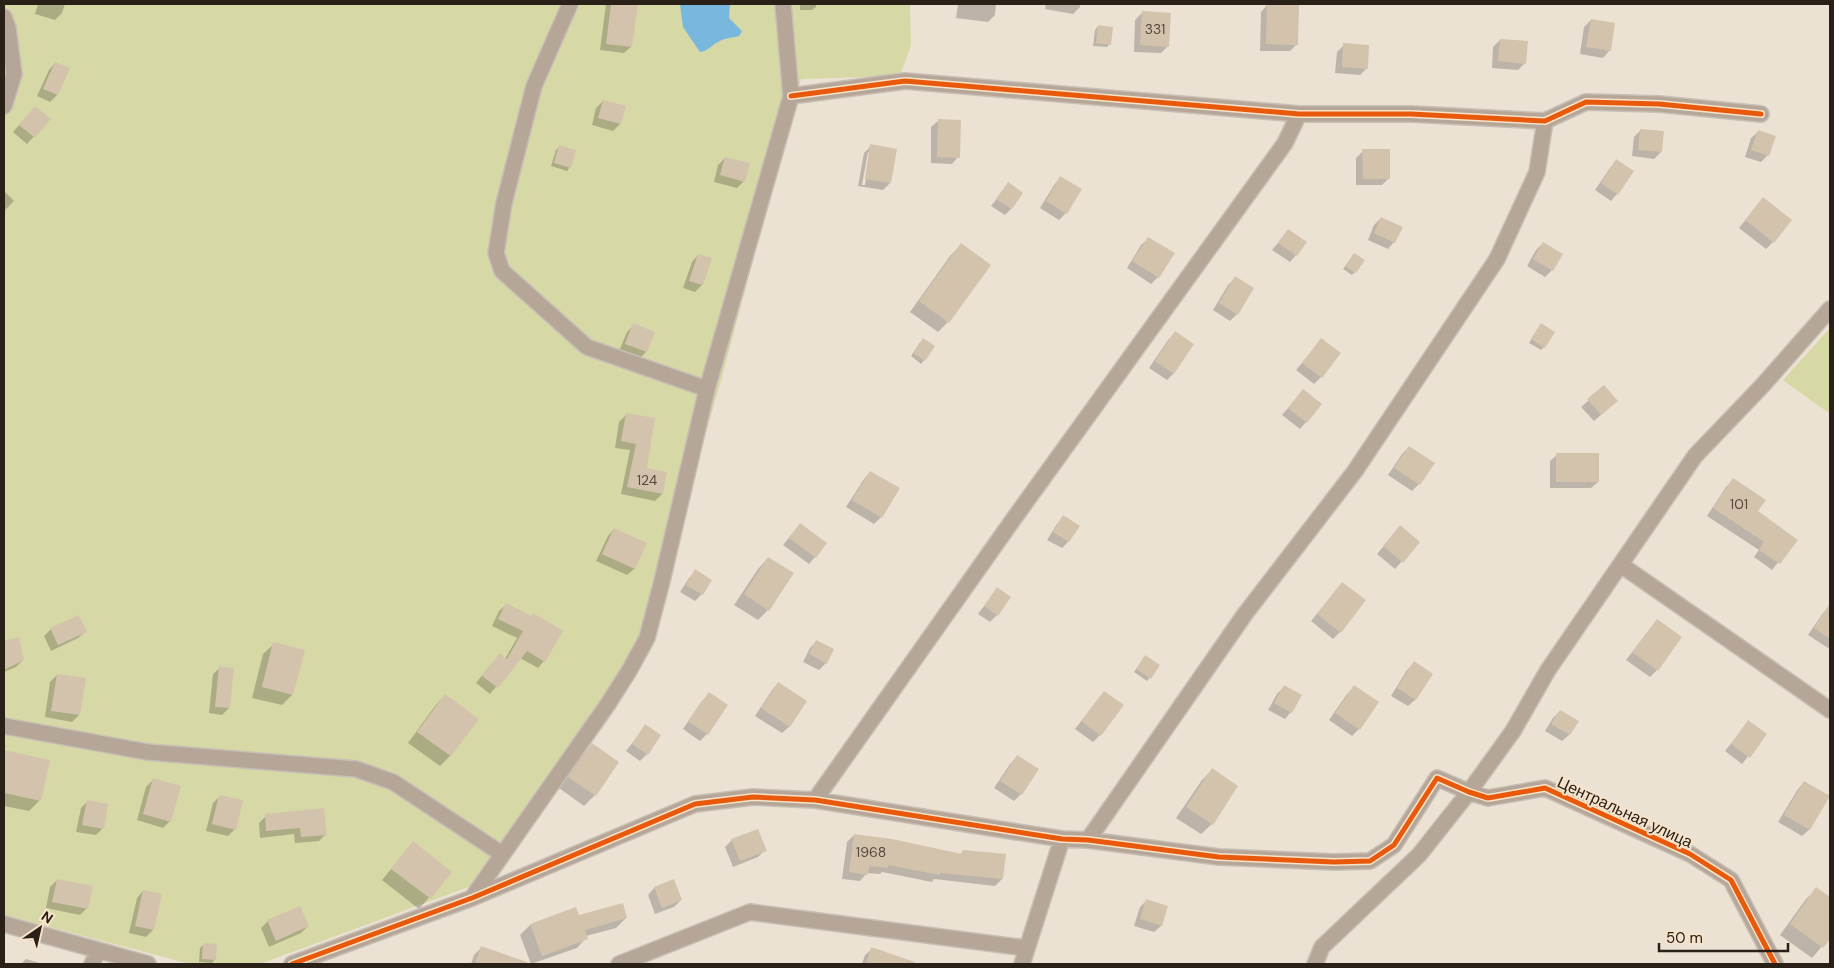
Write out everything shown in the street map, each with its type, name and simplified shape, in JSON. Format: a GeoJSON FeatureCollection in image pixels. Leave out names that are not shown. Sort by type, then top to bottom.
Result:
{"type":"FeatureCollection","features":[{"type":"Feature","properties":{"kind":"street"},"geometry":{"type":"LineString","coordinates":[[570,4],[534,86],[504,203],[496,253],[502,271],[587,347],[707,389]]}},
{"type":"Feature","properties":{"kind":"street"},"geometry":{"type":"LineString","coordinates":[[472,898],[608,704],[629,671],[646,638],[662,581],[707,389],[791,96],[783,4]]}},
{"type":"Feature","properties":{"kind":"street"},"geometry":{"type":"LineString","coordinates":[[4,17],[8,28],[14,74],[4,106]]}},
{"type":"Feature","properties":{"kind":"street"},"geometry":{"type":"LineString","coordinates":[[791,96],[905,81],[1299,114],[1411,114],[1545,121],[1586,102],[1659,104],[1761,114]]}},
{"type":"Feature","properties":{"kind":"street"},"geometry":{"type":"LineString","coordinates":[[815,800],[1015,517],[1286,143],[1299,114]]}},
{"type":"Feature","properties":{"kind":"street"},"geometry":{"type":"LineString","coordinates":[[292,964],[472,898],[695,804],[753,797],[815,800],[1062,839],[1088,840],[1245,614],[1355,471],[1497,259],[1537,172],[1545,121]]}},
{"type":"Feature","properties":{"kind":"street"},"geometry":{"type":"LineString","coordinates":[[1315,964],[1322,947],[1419,855],[1469,792],[1513,731],[1548,670],[1695,456],[1762,386],[1830,309]]}},
{"type":"Feature","properties":{"kind":"street"},"geometry":{"type":"LineString","coordinates":[[1621,565],[1830,710]]}},
{"type":"Feature","properties":{"kind":"street"},"geometry":{"type":"LineString","coordinates":[[4,726],[147,752],[356,769],[393,782],[502,854]]}},
{"type":"Feature","properties":{"kind":"street","name":"Центральная улица"},"geometry":{"type":"LineString","coordinates":[[1088,840],[1219,857],[1334,862],[1370,860],[1394,845],[1437,778],[1488,798],[1545,788],[1690,854],[1731,880],[1775,964]]}},
{"type":"Feature","properties":{"kind":"street"},"geometry":{"type":"LineString","coordinates":[[1022,964],[1062,839]]}},
{"type":"Feature","properties":{"kind":"street"},"geometry":{"type":"LineString","coordinates":[[619,964],[750,912],[1026,948]]}},
{"type":"Feature","properties":{"kind":"street"},"geometry":{"type":"LineString","coordinates":[[4,924],[95,957],[148,964]]}},
{"type":"Feature","properties":{"kind":"green space"},"geometry":{"type":"Polygon","coordinates":[[[4,4],[910,4],[911,45],[900,76],[801,79],[721,381],[648,632],[524,822],[474,885],[260,964],[190,964],[4,915],[4,4]]]}},
{"type":"Feature","properties":{"kind":"green space"},"geometry":{"type":"Polygon","coordinates":[[[1830,328],[1830,414],[1783,380],[1830,328]]]}},
{"type":"Feature","properties":{"kind":"water"},"geometry":{"type":"Polygon","coordinates":[[[680,4],[730,4],[729,18],[742,31],[739,36],[715,43],[708,49],[700,52],[683,27],[680,4]]]}},
{"type":"Feature","properties":{"kind":"building"},"geometry":{"type":"Polygon","coordinates":[[[611,4],[638,4],[632,47],[606,44],[611,4]]]}},
{"type":"Feature","properties":{"kind":"building"},"geometry":{"type":"Polygon","coordinates":[[[1267,4],[1299,5],[1298,45],[1266,44],[1267,4]]]}},
{"type":"Feature","properties":{"kind":"building"},"geometry":{"type":"Polygon","coordinates":[[[1142,11],[1171,13],[1169,47],[1140,45],[1142,11]]]}},
{"type":"Feature","properties":{"kind":"building"},"geometry":{"type":"Polygon","coordinates":[[[1591,19],[1615,23],[1611,51],[1586,47],[1591,19]]]}},
{"type":"Feature","properties":{"kind":"building"},"geometry":{"type":"Polygon","coordinates":[[[1098,25],[1113,27],[1111,45],[1096,43],[1098,25]]]}},
{"type":"Feature","properties":{"kind":"building"},"geometry":{"type":"Polygon","coordinates":[[[1500,39],[1528,41],[1526,64],[1498,61],[1500,39]]]}},
{"type":"Feature","properties":{"kind":"building"},"geometry":{"type":"Polygon","coordinates":[[[1343,43],[1369,45],[1368,69],[1342,67],[1343,43]]]}},
{"type":"Feature","properties":{"kind":"building"},"geometry":{"type":"Polygon","coordinates":[[[55,62],[70,68],[58,95],[43,89],[55,62]]]}},
{"type":"Feature","properties":{"kind":"building"},"geometry":{"type":"Polygon","coordinates":[[[603,100],[626,106],[621,124],[598,118],[603,100]]]}},
{"type":"Feature","properties":{"kind":"building"},"geometry":{"type":"Polygon","coordinates":[[[35,106],[51,119],[35,138],[19,125],[35,106]]]}},
{"type":"Feature","properties":{"kind":"building"},"geometry":{"type":"Polygon","coordinates":[[[938,119],[961,120],[960,158],[937,157],[938,119]]]}},
{"type":"Feature","properties":{"kind":"building"},"geometry":{"type":"Polygon","coordinates":[[[1640,129],[1664,131],[1662,152],[1638,150],[1640,129]]]}},
{"type":"Feature","properties":{"kind":"building"},"geometry":{"type":"Polygon","coordinates":[[[1758,130],[1776,136],[1769,156],[1751,150],[1758,130]]]}},
{"type":"Feature","properties":{"kind":"building"},"geometry":{"type":"Polygon","coordinates":[[[870,144],[897,149],[891,183],[865,179],[870,144]]]}},
{"type":"Feature","properties":{"kind":"building"},"geometry":{"type":"Polygon","coordinates":[[[559,145],[576,150],[571,168],[554,163],[559,145]]]}},
{"type":"Feature","properties":{"kind":"building"},"geometry":{"type":"Polygon","coordinates":[[[1362,149],[1390,149],[1390,179],[1363,179],[1362,149]]]}},
{"type":"Feature","properties":{"kind":"building"},"geometry":{"type":"Polygon","coordinates":[[[725,157],[750,163],[745,182],[720,175],[725,157]]]}},
{"type":"Feature","properties":{"kind":"building"},"geometry":{"type":"Polygon","coordinates":[[[1616,159],[1634,171],[1618,195],[1601,183],[1616,159]]]}},
{"type":"Feature","properties":{"kind":"building"},"geometry":{"type":"Polygon","coordinates":[[[1060,176],[1082,189],[1067,214],[1046,201],[1060,176]]]}},
{"type":"Feature","properties":{"kind":"building"},"geometry":{"type":"Polygon","coordinates":[[[1008,182],[1023,193],[1012,209],[996,199],[1008,182]]]}},
{"type":"Feature","properties":{"kind":"building"},"geometry":{"type":"Polygon","coordinates":[[[1763,197],[1792,220],[1774,243],[1745,220],[1763,197]]]}},
{"type":"Feature","properties":{"kind":"building"},"geometry":{"type":"Polygon","coordinates":[[[1381,217],[1403,227],[1395,243],[1374,233],[1381,217]]]}},
{"type":"Feature","properties":{"kind":"building"},"geometry":{"type":"Polygon","coordinates":[[[1288,229],[1307,242],[1297,256],[1278,243],[1288,229]]]}},
{"type":"Feature","properties":{"kind":"building"},"geometry":{"type":"Polygon","coordinates":[[[1148,237],[1175,253],[1159,278],[1132,261],[1148,237]]]}},
{"type":"Feature","properties":{"kind":"building"},"geometry":{"type":"Polygon","coordinates":[[[1543,242],[1563,254],[1553,271],[1533,259],[1543,242]]]}},
{"type":"Feature","properties":{"kind":"building"},"geometry":{"type":"Polygon","coordinates":[[[961,243],[991,265],[949,323],[919,301],[961,243]]]}},
{"type":"Feature","properties":{"kind":"building"},"geometry":{"type":"Polygon","coordinates":[[[1354,253],[1365,260],[1356,273],[1345,266],[1354,253]]]}},
{"type":"Feature","properties":{"kind":"building"},"geometry":{"type":"Polygon","coordinates":[[[698,254],[712,258],[703,285],[689,281],[698,254]]]}},
{"type":"Feature","properties":{"kind":"building"},"geometry":{"type":"Polygon","coordinates":[[[1235,276],[1254,288],[1238,315],[1219,303],[1235,276]]]}},
{"type":"Feature","properties":{"kind":"building"},"geometry":{"type":"Polygon","coordinates":[[[633,323],[655,332],[647,352],[625,344],[633,323]]]}},
{"type":"Feature","properties":{"kind":"building"},"geometry":{"type":"Polygon","coordinates":[[[1541,323],[1555,332],[1545,348],[1531,339],[1541,323]]]}},
{"type":"Feature","properties":{"kind":"building"},"geometry":{"type":"Polygon","coordinates":[[[1175,331],[1194,344],[1174,374],[1155,361],[1175,331]]]}},
{"type":"Feature","properties":{"kind":"building"},"geometry":{"type":"Polygon","coordinates":[[[923,338],[935,346],[925,361],[913,353],[923,338]]]}},
{"type":"Feature","properties":{"kind":"building"},"geometry":{"type":"Polygon","coordinates":[[[1321,338],[1341,353],[1322,378],[1302,363],[1321,338]]]}},
{"type":"Feature","properties":{"kind":"building"},"geometry":{"type":"Polygon","coordinates":[[[1604,385],[1618,401],[1601,415],[1587,399],[1604,385]]]}},
{"type":"Feature","properties":{"kind":"building"},"geometry":{"type":"Polygon","coordinates":[[[1303,389],[1322,404],[1307,423],[1288,408],[1303,389]]]}},
{"type":"Feature","properties":{"kind":"building"},"geometry":{"type":"Polygon","coordinates":[[[626,413],[655,418],[647,468],[667,472],[663,494],[627,487],[636,444],[621,441],[626,413]]]}},
{"type":"Feature","properties":{"kind":"building"},"geometry":{"type":"Polygon","coordinates":[[[1409,446],[1435,463],[1420,485],[1394,468],[1409,446]]]}},
{"type":"Feature","properties":{"kind":"building"},"geometry":{"type":"Polygon","coordinates":[[[1556,453],[1599,453],[1599,482],[1556,482],[1556,453]]]}},
{"type":"Feature","properties":{"kind":"building"},"geometry":{"type":"Polygon","coordinates":[[[870,471],[900,488],[882,518],[852,500],[870,471]]]}},
{"type":"Feature","properties":{"kind":"building"},"geometry":{"type":"Polygon","coordinates":[[[1733,478],[1766,500],[1758,511],[1798,540],[1780,564],[1759,550],[1764,542],[1713,508],[1733,478]]]}},
{"type":"Feature","properties":{"kind":"building"},"geometry":{"type":"Polygon","coordinates":[[[1063,515],[1080,526],[1069,542],[1053,532],[1063,515]]]}},
{"type":"Feature","properties":{"kind":"building"},"geometry":{"type":"Polygon","coordinates":[[[800,523],[827,543],[816,558],[789,538],[800,523]]]}},
{"type":"Feature","properties":{"kind":"building"},"geometry":{"type":"Polygon","coordinates":[[[1400,525],[1420,542],[1403,563],[1383,546],[1400,525]]]}},
{"type":"Feature","properties":{"kind":"building"},"geometry":{"type":"Polygon","coordinates":[[[614,528],[647,543],[635,569],[602,554],[614,528]]]}},
{"type":"Feature","properties":{"kind":"building"},"geometry":{"type":"Polygon","coordinates":[[[768,557],[794,573],[769,611],[744,594],[768,557]]]}},
{"type":"Feature","properties":{"kind":"building"},"geometry":{"type":"Polygon","coordinates":[[[695,569],[712,580],[703,595],[686,585],[695,569]]]}},
{"type":"Feature","properties":{"kind":"building"},"geometry":{"type":"Polygon","coordinates":[[[1342,582],[1366,600],[1341,633],[1317,614],[1342,582]]]}},
{"type":"Feature","properties":{"kind":"building"},"geometry":{"type":"Polygon","coordinates":[[[997,587],[1011,597],[998,616],[984,606],[997,587]]]}},
{"type":"Feature","properties":{"kind":"building"},"geometry":{"type":"Polygon","coordinates":[[[506,603],[532,616],[533,613],[563,631],[545,662],[527,651],[498,688],[482,676],[500,653],[507,659],[523,631],[498,619],[506,603]]]}},
{"type":"Feature","properties":{"kind":"building"},"geometry":{"type":"Polygon","coordinates":[[[1830,603],[1830,639],[1814,628],[1830,603]]]}},
{"type":"Feature","properties":{"kind":"building"},"geometry":{"type":"Polygon","coordinates":[[[79,615],[87,632],[58,645],[50,628],[79,615]]]}},
{"type":"Feature","properties":{"kind":"building"},"geometry":{"type":"Polygon","coordinates":[[[1657,619],[1682,637],[1658,671],[1632,652],[1657,619]]]}},
{"type":"Feature","properties":{"kind":"building"},"geometry":{"type":"Polygon","coordinates":[[[19,637],[24,660],[4,670],[4,641],[19,637]]]}},
{"type":"Feature","properties":{"kind":"building"},"geometry":{"type":"Polygon","coordinates":[[[816,640],[834,649],[827,664],[809,654],[816,640]]]}},
{"type":"Feature","properties":{"kind":"building"},"geometry":{"type":"Polygon","coordinates":[[[273,642],[305,650],[293,695],[262,687],[273,642]]]}},
{"type":"Feature","properties":{"kind":"building"},"geometry":{"type":"Polygon","coordinates":[[[1145,655],[1160,665],[1151,679],[1136,669],[1145,655]]]}},
{"type":"Feature","properties":{"kind":"building"},"geometry":{"type":"Polygon","coordinates":[[[1414,661],[1433,674],[1416,700],[1397,688],[1414,661]]]}},
{"type":"Feature","properties":{"kind":"building"},"geometry":{"type":"Polygon","coordinates":[[[219,666],[234,668],[230,708],[215,707],[219,666]]]}},
{"type":"Feature","properties":{"kind":"building"},"geometry":{"type":"Polygon","coordinates":[[[57,674],[86,678],[80,715],[51,711],[57,674]]]}},
{"type":"Feature","properties":{"kind":"building"},"geometry":{"type":"Polygon","coordinates":[[[778,682],[807,701],[790,727],[761,708],[778,682]]]}},
{"type":"Feature","properties":{"kind":"building"},"geometry":{"type":"Polygon","coordinates":[[[1284,685],[1302,695],[1292,713],[1274,703],[1284,685]]]}},
{"type":"Feature","properties":{"kind":"building"},"geometry":{"type":"Polygon","coordinates":[[[1354,685],[1379,702],[1360,730],[1335,713],[1354,685]]]}},
{"type":"Feature","properties":{"kind":"building"},"geometry":{"type":"Polygon","coordinates":[[[1104,691],[1124,705],[1101,736],[1081,721],[1104,691]]]}},
{"type":"Feature","properties":{"kind":"building"},"geometry":{"type":"Polygon","coordinates":[[[709,692],[728,705],[708,735],[688,721],[709,692]]]}},
{"type":"Feature","properties":{"kind":"building"},"geometry":{"type":"Polygon","coordinates":[[[445,694],[479,719],[451,756],[417,732],[445,694]]]}},
{"type":"Feature","properties":{"kind":"building"},"geometry":{"type":"Polygon","coordinates":[[[1560,710],[1579,721],[1570,735],[1551,724],[1560,710]]]}},
{"type":"Feature","properties":{"kind":"building"},"geometry":{"type":"Polygon","coordinates":[[[1748,720],[1767,734],[1750,758],[1731,744],[1748,720]]]}},
{"type":"Feature","properties":{"kind":"building"},"geometry":{"type":"Polygon","coordinates":[[[645,724],[661,735],[648,755],[632,744],[645,724]]]}},
{"type":"Feature","properties":{"kind":"building"},"geometry":{"type":"Polygon","coordinates":[[[592,743],[619,762],[596,796],[568,777],[592,743]]]}},
{"type":"Feature","properties":{"kind":"building"},"geometry":{"type":"Polygon","coordinates":[[[4,750],[50,760],[41,801],[4,793],[4,750]]]}},
{"type":"Feature","properties":{"kind":"building"},"geometry":{"type":"Polygon","coordinates":[[[1017,755],[1039,769],[1022,795],[1000,781],[1017,755]]]}},
{"type":"Feature","properties":{"kind":"building"},"geometry":{"type":"Polygon","coordinates":[[[1212,768],[1238,786],[1213,825],[1186,807],[1212,768]]]}},
{"type":"Feature","properties":{"kind":"building"},"geometry":{"type":"Polygon","coordinates":[[[153,778],[181,786],[171,822],[143,814],[153,778]]]}},
{"type":"Feature","properties":{"kind":"building"},"geometry":{"type":"Polygon","coordinates":[[[1804,781],[1830,796],[1810,830],[1784,815],[1804,781]]]}},
{"type":"Feature","properties":{"kind":"building"},"geometry":{"type":"Polygon","coordinates":[[[219,795],[243,800],[236,830],[212,824],[219,795]]]}},
{"type":"Feature","properties":{"kind":"building"},"geometry":{"type":"Polygon","coordinates":[[[87,800],[108,804],[104,829],[82,825],[87,800]]]}},
{"type":"Feature","properties":{"kind":"building"},"geometry":{"type":"Polygon","coordinates":[[[324,808],[327,835],[301,837],[300,828],[266,831],[265,814],[324,808]]]}},
{"type":"Feature","properties":{"kind":"building"},"geometry":{"type":"Polygon","coordinates":[[[758,829],[767,851],[740,861],[731,839],[758,829]]]}},
{"type":"Feature","properties":{"kind":"building"},"geometry":{"type":"Polygon","coordinates":[[[854,834],[892,839],[962,854],[963,850],[1006,854],[1003,879],[940,873],[940,875],[888,865],[888,868],[869,866],[868,875],[849,872],[854,834]]]}},
{"type":"Feature","properties":{"kind":"building"},"geometry":{"type":"Polygon","coordinates":[[[413,841],[452,872],[431,899],[391,869],[413,841]]]}},
{"type":"Feature","properties":{"kind":"building"},"geometry":{"type":"Polygon","coordinates":[[[57,879],[93,886],[88,909],[52,902],[57,879]]]}},
{"type":"Feature","properties":{"kind":"building"},"geometry":{"type":"Polygon","coordinates":[[[674,879],[682,900],[662,908],[654,887],[674,879]]]}},
{"type":"Feature","properties":{"kind":"building"},"geometry":{"type":"Polygon","coordinates":[[[1816,887],[1830,897],[1830,939],[1823,948],[1790,924],[1816,887]]]}},
{"type":"Feature","properties":{"kind":"building"},"geometry":{"type":"Polygon","coordinates":[[[143,890],[162,894],[154,930],[135,926],[143,890]]]}},
{"type":"Feature","properties":{"kind":"building"},"geometry":{"type":"Polygon","coordinates":[[[1146,899],[1168,906],[1162,926],[1140,919],[1146,899]]]}},
{"type":"Feature","properties":{"kind":"building"},"geometry":{"type":"Polygon","coordinates":[[[623,903],[627,918],[585,930],[588,939],[542,956],[530,924],[576,907],[579,915],[623,903]]]}},
{"type":"Feature","properties":{"kind":"building"},"geometry":{"type":"Polygon","coordinates":[[[300,906],[309,926],[276,941],[267,920],[300,906]]]}},
{"type":"Feature","properties":{"kind":"building"},"geometry":{"type":"Polygon","coordinates":[[[203,943],[217,944],[216,960],[202,959],[203,943]]]}},
{"type":"Feature","properties":{"kind":"building"},"geometry":{"type":"Polygon","coordinates":[[[481,946],[527,962],[527,964],[475,964],[481,946]]]}},
{"type":"Feature","properties":{"kind":"building"},"geometry":{"type":"Polygon","coordinates":[[[871,947],[915,962],[914,964],[866,964],[871,947]]]}},
{"type":"Feature","properties":{"kind":"cycle path"},"geometry":{"type":"LineString","coordinates":[[791,96],[905,81],[1299,114],[1411,114],[1545,121],[1586,102],[1659,104],[1761,114]]}},
{"type":"Feature","properties":{"kind":"cycle path"},"geometry":{"type":"LineString","coordinates":[[292,964],[472,898],[695,804],[753,797],[815,800],[1062,839],[1088,840],[1219,857],[1334,862],[1370,861],[1394,845],[1437,778],[1488,798],[1545,788],[1690,854],[1731,880],[1775,964]]}}]}
